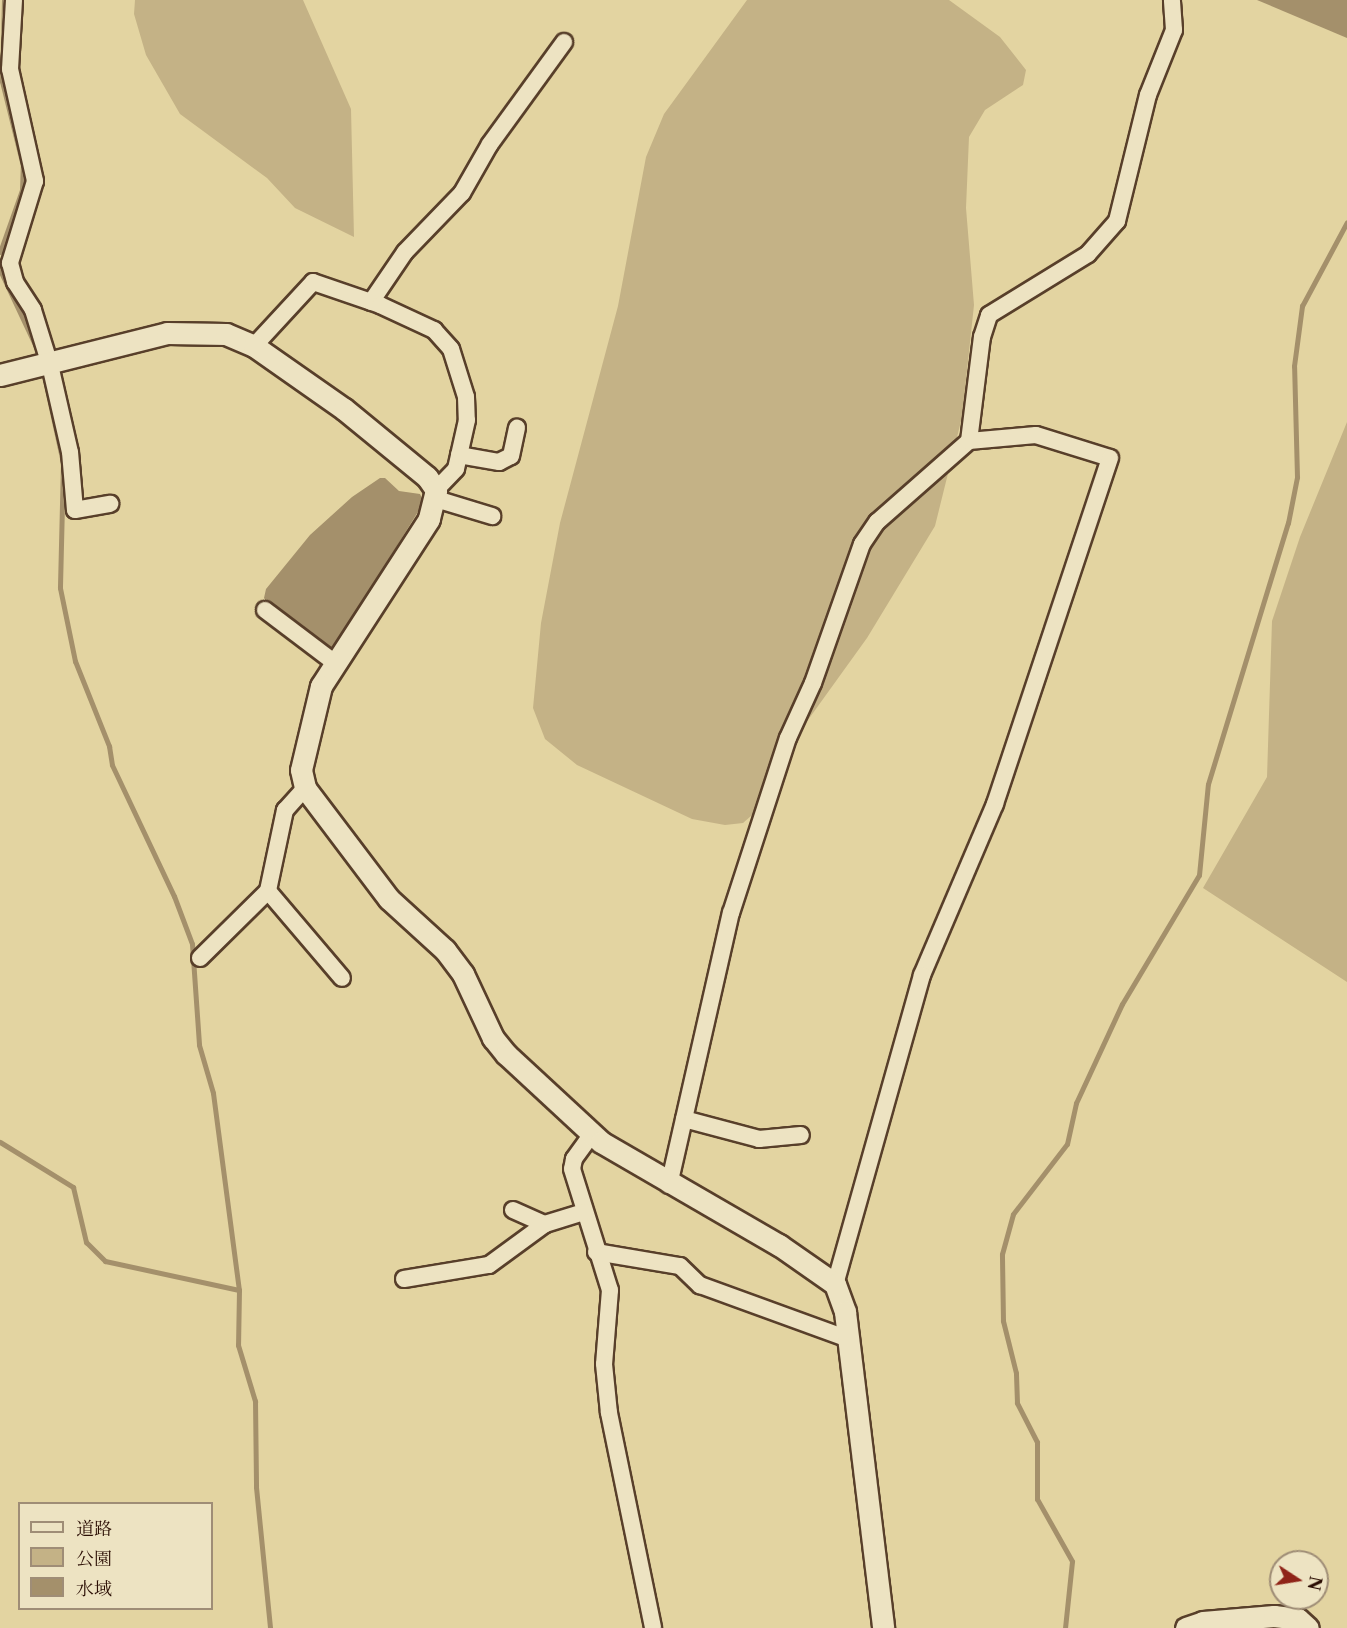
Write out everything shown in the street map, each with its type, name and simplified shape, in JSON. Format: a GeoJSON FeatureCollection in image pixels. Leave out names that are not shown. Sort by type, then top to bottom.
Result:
{"type":"FeatureCollection","features":[{"type":"Feature","properties":{"kind":"street"},"geometry":{"type":"LineString","coordinates":[[14,0],[10,69],[35,181],[10,263],[15,282],[33,310],[50,365],[70,452],[75,510],[110,504]]}},
{"type":"Feature","properties":{"kind":"street"},"geometry":{"type":"LineString","coordinates":[[969,441],[982,337],[989,315],[1088,254],[1106,238],[1117,221],[1129,181],[1148,95],[1174,30],[1172,0]]}},
{"type":"Feature","properties":{"kind":"street"},"geometry":{"type":"LineString","coordinates":[[371,302],[405,252],[462,193],[490,144],[564,42]]}},
{"type":"Feature","properties":{"kind":"street"},"geometry":{"type":"LineString","coordinates":[[254,346],[313,282],[371,302],[434,330],[451,349],[466,397],[467,420],[456,469],[436,494],[429,519],[321,686],[304,750],[301,771],[305,788],[389,899],[445,950],[464,974],[493,1038],[506,1054],[592,1134],[669,1185],[779,1245],[835,1284],[843,1299],[883,1628]]}},
{"type":"Feature","properties":{"kind":"street"},"geometry":{"type":"LineString","coordinates":[[0,375],[50,365],[167,333],[226,334],[254,346],[352,415],[428,477],[436,494],[492,516]]}},
{"type":"Feature","properties":{"kind":"street"},"geometry":{"type":"LineString","coordinates":[[459,455],[499,462],[511,456],[517,428]]}},
{"type":"Feature","properties":{"kind":"street"},"geometry":{"type":"LineString","coordinates":[[669,1185],[731,913],[788,738],[813,683],[862,544],[877,522],[969,441],[1036,435],[1110,458],[995,804],[922,975],[835,1284]]}},
{"type":"Feature","properties":{"kind":"street"},"geometry":{"type":"LineString","coordinates":[[265,610],[335,663]]}},
{"type":"Feature","properties":{"kind":"street"},"geometry":{"type":"LineString","coordinates":[[200,958],[268,891],[285,810],[305,788]]}},
{"type":"Feature","properties":{"kind":"street"},"geometry":{"type":"LineString","coordinates":[[268,891],[342,978]]}},
{"type":"Feature","properties":{"kind":"street"},"geometry":{"type":"LineString","coordinates":[[684,1119],[759,1139],[801,1135]]}},
{"type":"Feature","properties":{"kind":"street"},"geometry":{"type":"LineString","coordinates":[[592,1134],[577,1152],[572,1169],[596,1252],[610,1290],[604,1364],[610,1422],[653,1628]]}},
{"type":"Feature","properties":{"kind":"street"},"geometry":{"type":"LineString","coordinates":[[513,1210],[545,1224]]}},
{"type":"Feature","properties":{"kind":"street"},"geometry":{"type":"LineString","coordinates":[[404,1280],[489,1265],[545,1224],[584,1212]]}},
{"type":"Feature","properties":{"kind":"street"},"geometry":{"type":"LineString","coordinates":[[596,1252],[680,1266],[700,1285],[848,1339]]}},
{"type":"Feature","properties":{"kind":"street"},"geometry":{"type":"LineString","coordinates":[[1186,1628],[1203,1623],[1274,1616],[1298,1619],[1308,1628]]}},
{"type":"Feature","properties":{"kind":"green space"},"geometry":{"type":"Polygon","coordinates":[[[135,0],[303,0],[351,109],[354,237],[295,208],[267,178],[180,114],[146,55],[134,14],[135,0]]]}},
{"type":"Feature","properties":{"kind":"green space"},"geometry":{"type":"Polygon","coordinates":[[[747,0],[949,0],[1000,37],[1026,70],[1023,85],[985,110],[969,137],[966,208],[974,305],[962,417],[935,526],[867,638],[795,738],[760,808],[743,823],[725,825],[692,819],[577,765],[545,739],[533,708],[541,623],[560,523],[618,306],[646,157],[664,114],[747,0]]]}},
{"type":"Feature","properties":{"kind":"green space"},"geometry":{"type":"Polygon","coordinates":[[[1347,422],[1347,982],[1203,888],[1267,777],[1272,621],[1300,537],[1347,422]]]}},
{"type":"Feature","properties":{"kind":"water"},"geometry":{"type":"Polygon","coordinates":[[[1257,0],[1347,0],[1347,38],[1257,0]]]}},
{"type":"Feature","properties":{"kind":"water"},"geometry":{"type":"Polygon","coordinates":[[[380,478],[385,478],[399,491],[420,494],[424,502],[331,653],[273,611],[264,598],[266,589],[310,535],[352,497],[380,478]]]}},
{"type":"Feature","properties":{"kind":"waterway"},"geometry":{"type":"LineString","coordinates":[[0,252],[22,190],[23,166],[2,81],[4,0]]}},
{"type":"Feature","properties":{"kind":"waterway"},"geometry":{"type":"LineString","coordinates":[[1065,1628],[1072,1561],[1037,1499],[1037,1442],[1017,1403],[1016,1373],[1003,1321],[1002,1254],[1013,1214],[1067,1144],[1076,1103],[1122,1004],[1199,875],[1208,784],[1288,523],[1297,477],[1294,366],[1302,306],[1347,222]]}},
{"type":"Feature","properties":{"kind":"waterway"},"geometry":{"type":"LineString","coordinates":[[0,262],[1,272],[39,353]]}},
{"type":"Feature","properties":{"kind":"waterway"},"geometry":{"type":"LineString","coordinates":[[43,371],[63,463],[60,588],[75,661],[109,746],[112,765],[174,896],[192,944],[199,1045],[213,1093],[239,1290],[238,1345],[255,1401],[256,1487],[270,1628]]}},
{"type":"Feature","properties":{"kind":"waterway"},"geometry":{"type":"LineString","coordinates":[[0,1142],[73,1187],[86,1242],[105,1261],[239,1290]]}}]}
